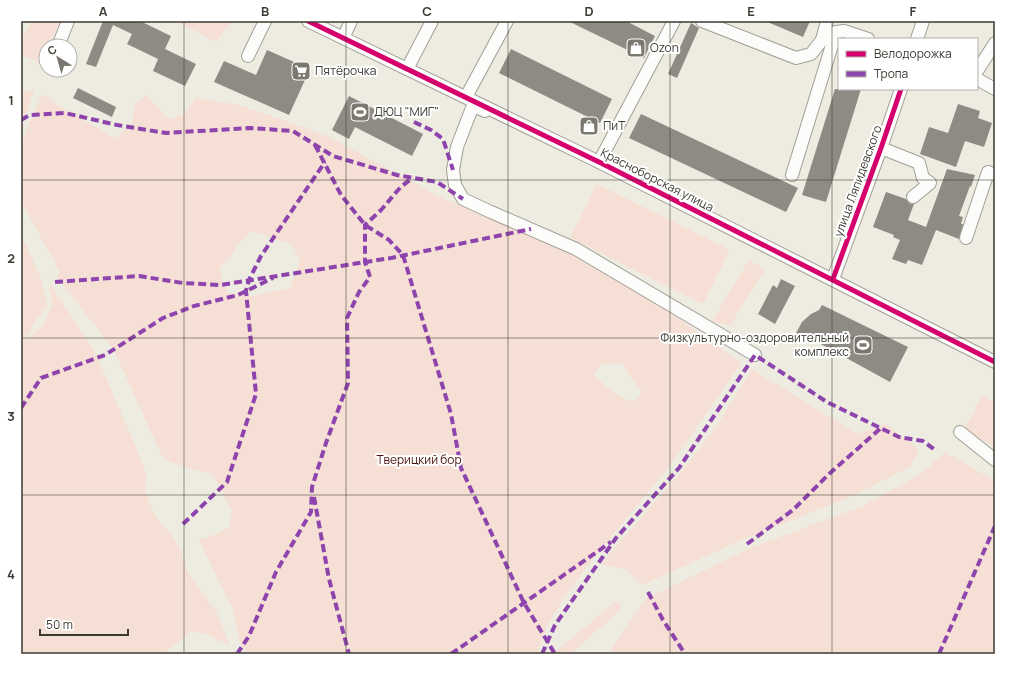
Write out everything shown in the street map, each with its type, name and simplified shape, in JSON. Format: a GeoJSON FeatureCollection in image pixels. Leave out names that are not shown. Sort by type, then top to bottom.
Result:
{"type":"FeatureCollection","features":[{"type":"Feature","properties":{"kind":"street"},"geometry":{"type":"LineString","coordinates":[[61,38],[68,21]]}},
{"type":"Feature","properties":{"kind":"street"},"geometry":{"type":"LineString","coordinates":[[248,56],[265,21]]}},
{"type":"Feature","properties":{"kind":"street","name":"Красноборская улица"},"geometry":{"type":"LineString","coordinates":[[308,21],[599,162],[995,362]]}},
{"type":"Feature","properties":{"kind":"street"},"geometry":{"type":"LineString","coordinates":[[343,38],[351,21]]}},
{"type":"Feature","properties":{"kind":"street"},"geometry":{"type":"LineString","coordinates":[[407,68],[432,21]]}},
{"type":"Feature","properties":{"kind":"street"},"geometry":{"type":"LineString","coordinates":[[466,97],[507,21]]}},
{"type":"Feature","properties":{"kind":"street"},"geometry":{"type":"LineString","coordinates":[[599,162],[674,21]]}},
{"type":"Feature","properties":{"kind":"street"},"geometry":{"type":"LineString","coordinates":[[702,21],[796,58],[811,54],[822,40],[828,21]]}},
{"type":"Feature","properties":{"kind":"street"},"geometry":{"type":"LineString","coordinates":[[917,38],[923,21]]}},
{"type":"Feature","properties":{"kind":"street"},"geometry":{"type":"LineString","coordinates":[[822,40],[836,32],[844,31],[865,38]]}},
{"type":"Feature","properties":{"kind":"street"},"geometry":{"type":"LineString","coordinates":[[792,175],[836,32]]}},
{"type":"Feature","properties":{"kind":"street"},"geometry":{"type":"LineString","coordinates":[[978,69],[995,43]]}},
{"type":"Feature","properties":{"kind":"street"},"geometry":{"type":"LineString","coordinates":[[978,80],[995,89]]}},
{"type":"Feature","properties":{"kind":"street","name":"улица Ляпидевского"},"geometry":{"type":"LineString","coordinates":[[833,279],[882,148],[901,90]]}},
{"type":"Feature","properties":{"kind":"street"},"geometry":{"type":"LineString","coordinates":[[535,131],[527,132],[476,107],[472,108],[457,147],[454,170],[455,185],[463,199],[576,249],[755,355]]}},
{"type":"Feature","properties":{"kind":"street"},"geometry":{"type":"LineString","coordinates":[[882,148],[919,163],[922,178],[930,184],[913,197]]}},
{"type":"Feature","properties":{"kind":"street"},"geometry":{"type":"LineString","coordinates":[[966,238],[988,172],[995,175]]}},
{"type":"Feature","properties":{"kind":"street"},"geometry":{"type":"LineString","coordinates":[[960,432],[995,460]]}},
{"type":"Feature","properties":{"kind":"green space"},"geometry":{"type":"Polygon","coordinates":[[[31,21],[60,21],[52,38],[38,38],[38,62],[21,55],[21,42],[31,21]]]}},
{"type":"Feature","properties":{"kind":"green space"},"geometry":{"type":"Polygon","coordinates":[[[176,21],[232,21],[216,42],[176,21]]]}},
{"type":"Feature","properties":{"kind":"green space"},"geometry":{"type":"Polygon","coordinates":[[[34,89],[27,113],[21,122],[21,93],[34,89]]]}},
{"type":"Feature","properties":{"kind":"green space","name":"Тверицкий бор"},"geometry":{"type":"Polygon","coordinates":[[[42,94],[60,107],[115,138],[132,124],[135,104],[147,95],[168,119],[186,113],[195,98],[239,105],[331,138],[440,197],[607,268],[741,363],[672,463],[592,560],[565,596],[548,624],[537,654],[247,654],[240,643],[233,610],[198,538],[204,539],[229,528],[232,511],[213,475],[163,458],[111,346],[57,277],[60,272],[21,201],[21,144],[42,94]],[[252,231],[237,245],[229,259],[219,268],[227,293],[252,296],[290,288],[300,261],[292,245],[252,231]],[[623,363],[602,364],[593,375],[616,394],[632,402],[640,397],[641,390],[629,376],[623,363]]]}},
{"type":"Feature","properties":{"kind":"green space"},"geometry":{"type":"Polygon","coordinates":[[[597,184],[730,250],[703,304],[570,238],[597,184]]]}},
{"type":"Feature","properties":{"kind":"green space"},"geometry":{"type":"Polygon","coordinates":[[[21,234],[42,281],[47,306],[34,323],[24,343],[43,325],[52,305],[50,283],[94,350],[143,464],[147,476],[145,491],[151,507],[157,518],[172,536],[179,548],[188,572],[217,613],[230,645],[203,633],[191,632],[162,654],[21,654],[21,234]]]}},
{"type":"Feature","properties":{"kind":"green space"},"geometry":{"type":"Polygon","coordinates":[[[749,260],[765,269],[730,326],[712,321],[749,260]]]}},
{"type":"Feature","properties":{"kind":"green space"},"geometry":{"type":"Polygon","coordinates":[[[752,369],[857,434],[886,424],[919,450],[911,466],[857,494],[744,539],[642,585],[627,570],[601,564],[683,470],[716,427],[752,369]]]}},
{"type":"Feature","properties":{"kind":"green space"},"geometry":{"type":"Polygon","coordinates":[[[982,395],[995,402],[995,446],[964,431],[982,395]]]}},
{"type":"Feature","properties":{"kind":"green space"},"geometry":{"type":"Polygon","coordinates":[[[945,452],[995,481],[995,654],[608,654],[646,599],[748,549],[863,506],[921,474],[945,452]]]}},
{"type":"Feature","properties":{"kind":"green space"},"geometry":{"type":"Polygon","coordinates":[[[615,602],[620,602],[620,608],[615,615],[570,654],[558,654],[556,651],[615,602]]]}},
{"type":"Feature","properties":{"kind":"building"},"geometry":{"type":"Polygon","coordinates":[[[103,21],[140,21],[171,36],[165,49],[196,64],[185,86],[153,71],[158,59],[127,44],[132,34],[113,25],[96,67],[86,64],[103,21]]]}},
{"type":"Feature","properties":{"kind":"building"},"geometry":{"type":"Polygon","coordinates":[[[568,21],[626,21],[655,36],[644,58],[568,21]]]}},
{"type":"Feature","properties":{"kind":"building"},"geometry":{"type":"Polygon","coordinates":[[[765,21],[810,21],[803,37],[765,21]]]}},
{"type":"Feature","properties":{"kind":"building"},"geometry":{"type":"Polygon","coordinates":[[[691,23],[699,28],[677,78],[668,74],[691,23]]]}},
{"type":"Feature","properties":{"kind":"building"},"geometry":{"type":"Polygon","coordinates":[[[511,49],[612,99],[600,123],[499,73],[511,49]]]}},
{"type":"Feature","properties":{"kind":"building"},"geometry":{"type":"Polygon","coordinates":[[[267,50],[310,69],[289,115],[214,82],[224,61],[256,75],[267,50]]]}},
{"type":"Feature","properties":{"kind":"building"},"geometry":{"type":"Polygon","coordinates":[[[78,88],[116,107],[112,117],[73,98],[78,88]]]}},
{"type":"Feature","properties":{"kind":"building"},"geometry":{"type":"Polygon","coordinates":[[[835,89],[861,90],[826,202],[802,195],[835,89]]]}},
{"type":"Feature","properties":{"kind":"building","name":"ДЮЦ \"МИГ\""},"geometry":{"type":"Polygon","coordinates":[[[349,96],[423,134],[412,156],[355,127],[349,139],[332,130],[349,96]]]}},
{"type":"Feature","properties":{"kind":"building"},"geometry":{"type":"Polygon","coordinates":[[[958,104],[980,111],[978,118],[992,123],[984,147],[965,141],[956,167],[920,154],[929,127],[948,133],[958,104]]]}},
{"type":"Feature","properties":{"kind":"building"},"geometry":{"type":"Polygon","coordinates":[[[641,114],[798,188],[786,212],[629,138],[641,114]]]}},
{"type":"Feature","properties":{"kind":"building"},"geometry":{"type":"Polygon","coordinates":[[[947,169],[975,175],[959,216],[963,217],[961,224],[963,224],[959,239],[936,230],[922,265],[908,260],[906,264],[892,259],[900,240],[893,237],[894,235],[873,227],[886,192],[906,199],[910,204],[914,204],[908,220],[926,227],[947,169]]]}},
{"type":"Feature","properties":{"kind":"building"},"geometry":{"type":"Polygon","coordinates":[[[781,279],[795,286],[775,324],[758,314],[773,285],[777,288],[781,279]]]}},
{"type":"Feature","properties":{"kind":"building","name":"Физкультурно-оздоровительный комплекс"},"geometry":{"type":"Polygon","coordinates":[[[822,305],[908,347],[890,382],[819,343],[795,335],[802,322],[811,314],[819,310],[822,305]]]}},
{"type":"Feature","properties":{"kind":"marked path"},"geometry":{"type":"LineString","coordinates":[[21,120],[30,115],[65,113],[117,125],[166,133],[250,128],[293,131],[333,156],[397,175],[437,182],[463,199]]}},
{"type":"Feature","properties":{"kind":"marked path"},"geometry":{"type":"LineString","coordinates":[[414,122],[431,130],[443,139],[453,170]]}},
{"type":"Feature","properties":{"kind":"marked path"},"geometry":{"type":"LineString","coordinates":[[315,145],[341,195],[365,225],[389,240],[403,255],[451,414],[461,468],[524,603],[555,654]]}},
{"type":"Feature","properties":{"kind":"marked path"},"geometry":{"type":"LineString","coordinates":[[183,524],[227,482],[256,394],[246,291],[249,280],[261,256],[325,162]]}},
{"type":"Feature","properties":{"kind":"marked path"},"geometry":{"type":"LineString","coordinates":[[237,654],[249,636],[276,572],[311,512],[312,487],[348,383],[347,318],[359,292],[370,277],[365,262],[365,225],[381,210],[399,189],[413,178]]}},
{"type":"Feature","properties":{"kind":"marked path"},"geometry":{"type":"LineString","coordinates":[[55,282],[139,276],[183,283],[220,285],[391,258],[531,229]]}},
{"type":"Feature","properties":{"kind":"marked path"},"geometry":{"type":"LineString","coordinates":[[21,408],[41,378],[105,355],[163,318],[194,306],[238,295],[273,278]]}},
{"type":"Feature","properties":{"kind":"marked path"},"geometry":{"type":"LineString","coordinates":[[542,654],[555,625],[616,538],[679,468],[755,355],[827,402],[899,437],[923,441],[935,450]]}},
{"type":"Feature","properties":{"kind":"marked path"},"geometry":{"type":"LineString","coordinates":[[747,544],[793,510],[829,474],[881,428]]}},
{"type":"Feature","properties":{"kind":"marked path"},"geometry":{"type":"LineString","coordinates":[[314,497],[329,579],[349,654]]}},
{"type":"Feature","properties":{"kind":"marked path"},"geometry":{"type":"LineString","coordinates":[[939,654],[995,526]]}},
{"type":"Feature","properties":{"kind":"marked path"},"geometry":{"type":"LineString","coordinates":[[451,654],[611,542]]}},
{"type":"Feature","properties":{"kind":"marked path"},"geometry":{"type":"LineString","coordinates":[[648,592],[663,620],[685,654]]}},
{"type":"Feature","properties":{"kind":"cycle path"},"geometry":{"type":"LineString","coordinates":[[308,21],[599,162],[995,362]]}},
{"type":"Feature","properties":{"kind":"cycle path"},"geometry":{"type":"LineString","coordinates":[[833,279],[901,90]]}},
{"type":"Feature","properties":{"kind":"place","name":"Ozon"},"geometry":{"type":"Point","coordinates":[636,48]}},
{"type":"Feature","properties":{"kind":"place","name":"Пятёрочка"},"geometry":{"type":"Point","coordinates":[301,71]}},
{"type":"Feature","properties":{"kind":"place","name":"ДЮЦ \"МИГ\""},"geometry":{"type":"Point","coordinates":[360,112]}},
{"type":"Feature","properties":{"kind":"place","name":"ПиТ"},"geometry":{"type":"Point","coordinates":[589,126]}},
{"type":"Feature","properties":{"kind":"place","name":"Физкультурно-оздоровительный комплекс"},"geometry":{"type":"Point","coordinates":[863,345]}}]}
